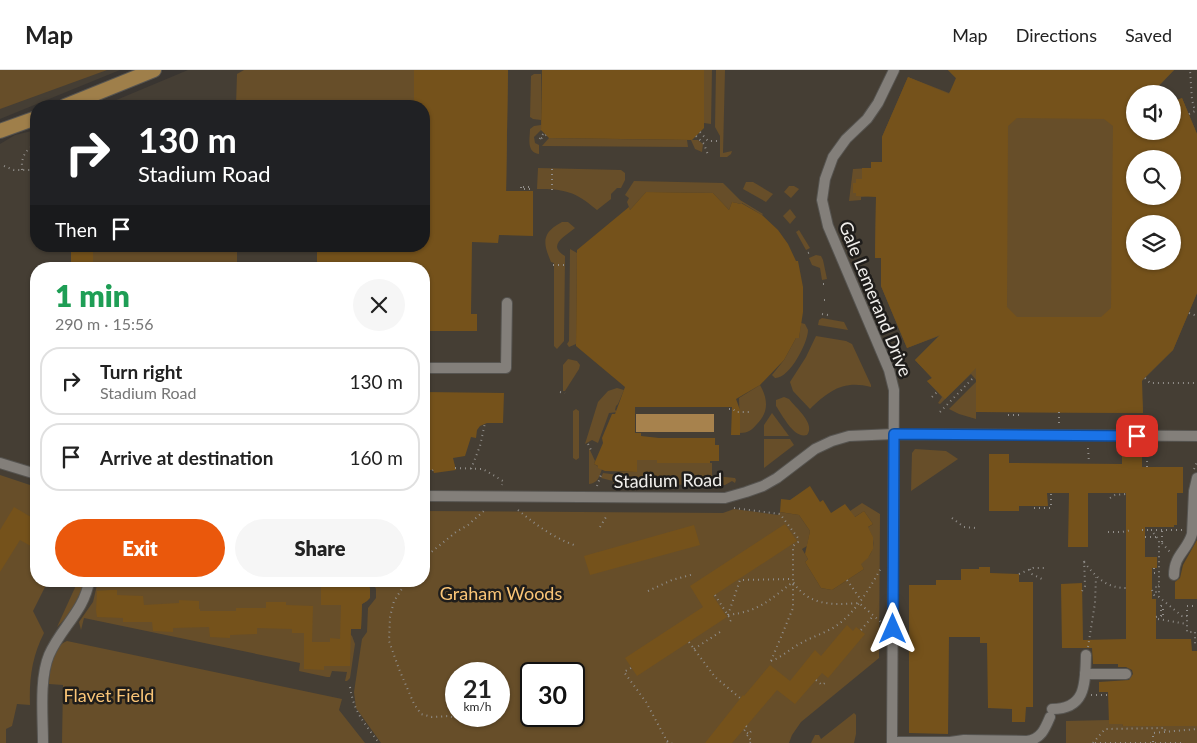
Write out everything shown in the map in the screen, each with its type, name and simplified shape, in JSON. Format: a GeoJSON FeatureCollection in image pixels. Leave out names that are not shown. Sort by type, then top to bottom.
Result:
{"type":"FeatureCollection","features":[{"type":"Feature","properties":{"kind":"main road"},"geometry":{"type":"LineString","coordinates":[[80,100],[154,70]]}},
{"type":"Feature","properties":{"kind":"main road"},"geometry":{"type":"LineString","coordinates":[[0,131],[30,120]]}},
{"type":"Feature","properties":{"kind":"street","name":"Gale Lemerand Drive"},"geometry":{"type":"LineString","coordinates":[[892,743],[893,381],[828,226],[822,200],[825,179],[834,156],[846,139],[867,119],[878,103],[894,70]]}},
{"type":"Feature","properties":{"kind":"street"},"geometry":{"type":"LineString","coordinates":[[430,368],[506,368],[507,303]]}},
{"type":"Feature","properties":{"kind":"street","name":"Stadium Road"},"geometry":{"type":"LineString","coordinates":[[430,496],[725,498],[751,491],[770,482],[815,449],[832,441],[858,435],[1197,436]]}},
{"type":"Feature","properties":{"kind":"street"},"geometry":{"type":"LineString","coordinates":[[0,463],[30,472]]}},
{"type":"Feature","properties":{"kind":"street"},"geometry":{"type":"LineString","coordinates":[[1174,575],[1177,558],[1190,541],[1192,534],[1194,491],[1197,478]]}},
{"type":"Feature","properties":{"kind":"street"},"geometry":{"type":"LineString","coordinates":[[43,743],[43,682],[46,664],[57,639],[82,604],[88,587]]}},
{"type":"Feature","properties":{"kind":"street"},"geometry":{"type":"LineString","coordinates":[[892,743],[1034,740],[1046,728],[1051,713],[1072,706],[1081,695],[1086,674],[1086,655]]}},
{"type":"Feature","properties":{"kind":"street"},"geometry":{"type":"LineString","coordinates":[[1086,674],[1126,674]]}},
{"type":"Feature","properties":{"kind":"path"},"geometry":{"type":"LineString","coordinates":[[1189,114],[1196,111],[1192,100],[1190,70]]}},
{"type":"Feature","properties":{"kind":"path"},"geometry":{"type":"LineString","coordinates":[[700,132],[708,140],[718,141]]}},
{"type":"Feature","properties":{"kind":"path"},"geometry":{"type":"LineString","coordinates":[[696,136],[704,144],[708,155]]}},
{"type":"Feature","properties":{"kind":"path"},"geometry":{"type":"LineString","coordinates":[[22,170],[22,159],[30,150]]}},
{"type":"Feature","properties":{"kind":"path"},"geometry":{"type":"LineString","coordinates":[[4,166],[10,170],[30,170]]}},
{"type":"Feature","properties":{"kind":"path"},"geometry":{"type":"LineString","coordinates":[[552,166],[552,190]]}},
{"type":"Feature","properties":{"kind":"path"},"geometry":{"type":"LineString","coordinates":[[531,191],[531,189],[522,189],[522,187],[533,187]]}},
{"type":"Feature","properties":{"kind":"path"},"geometry":{"type":"LineString","coordinates":[[553,265],[567,265]]}},
{"type":"Feature","properties":{"kind":"path"},"geometry":{"type":"LineString","coordinates":[[823,284],[828,284]]}},
{"type":"Feature","properties":{"kind":"path"},"geometry":{"type":"LineString","coordinates":[[824,300],[829,300]]}},
{"type":"Feature","properties":{"kind":"path"},"geometry":{"type":"LineString","coordinates":[[1189,313],[1197,316]]}},
{"type":"Feature","properties":{"kind":"path"},"geometry":{"type":"LineString","coordinates":[[822,314],[828,315]]}},
{"type":"Feature","properties":{"kind":"path"},"geometry":{"type":"LineString","coordinates":[[940,412],[974,377]]}},
{"type":"Feature","properties":{"kind":"path"},"geometry":{"type":"LineString","coordinates":[[1145,378],[1150,383],[1197,383]]}},
{"type":"Feature","properties":{"kind":"path"},"geometry":{"type":"LineString","coordinates":[[560,392],[565,393]]}},
{"type":"Feature","properties":{"kind":"path"},"geometry":{"type":"LineString","coordinates":[[932,397],[937,392]]}},
{"type":"Feature","properties":{"kind":"path"},"geometry":{"type":"LineString","coordinates":[[729,409],[733,409],[736,412],[750,412]]}},
{"type":"Feature","properties":{"kind":"path"},"geometry":{"type":"LineString","coordinates":[[1059,412],[1059,422]]}},
{"type":"Feature","properties":{"kind":"path"},"geometry":{"type":"LineString","coordinates":[[1008,415],[1021,415]]}},
{"type":"Feature","properties":{"kind":"path"},"geometry":{"type":"LineString","coordinates":[[471,469],[480,446],[485,423]]}},
{"type":"Feature","properties":{"kind":"path"},"geometry":{"type":"LineString","coordinates":[[588,444],[591,450]]}},
{"type":"Feature","properties":{"kind":"path"},"geometry":{"type":"LineString","coordinates":[[1088,448],[1089,464]]}},
{"type":"Feature","properties":{"kind":"path"},"geometry":{"type":"LineString","coordinates":[[1147,448],[1147,467]]}},
{"type":"Feature","properties":{"kind":"path"},"geometry":{"type":"LineString","coordinates":[[455,468],[483,469],[502,481],[502,486]]}},
{"type":"Feature","properties":{"kind":"path"},"geometry":{"type":"LineString","coordinates":[[597,486],[602,472]]}},
{"type":"Feature","properties":{"kind":"path"},"geometry":{"type":"LineString","coordinates":[[1034,508],[1051,508],[1051,493]]}},
{"type":"Feature","properties":{"kind":"path"},"geometry":{"type":"LineString","coordinates":[[1110,498],[1115,495],[1126,494]]}},
{"type":"Feature","properties":{"kind":"path"},"geometry":{"type":"LineString","coordinates":[[734,508],[780,514],[798,538],[798,542],[793,546],[793,608],[771,661],[781,657],[799,644],[836,626],[861,600],[881,568]]}},
{"type":"Feature","properties":{"kind":"path"},"geometry":{"type":"LineString","coordinates":[[430,553],[485,510]]}},
{"type":"Feature","properties":{"kind":"path"},"geometry":{"type":"LineString","coordinates":[[518,510],[561,540],[574,545]]}},
{"type":"Feature","properties":{"kind":"path"},"geometry":{"type":"LineString","coordinates":[[600,527],[606,517]]}},
{"type":"Feature","properties":{"kind":"path"},"geometry":{"type":"LineString","coordinates":[[952,518],[964,527],[976,528]]}},
{"type":"Feature","properties":{"kind":"path"},"geometry":{"type":"LineString","coordinates":[[1108,532],[1132,530]]}},
{"type":"Feature","properties":{"kind":"path"},"geometry":{"type":"LineString","coordinates":[[1142,530],[1151,530]]}},
{"type":"Feature","properties":{"kind":"path"},"geometry":{"type":"LineString","coordinates":[[1162,530],[1160,541],[1177,558]]}},
{"type":"Feature","properties":{"kind":"path"},"geometry":{"type":"LineString","coordinates":[[1145,537],[1157,537]]}},
{"type":"Feature","properties":{"kind":"path"},"geometry":{"type":"LineString","coordinates":[[1082,591],[1085,586],[1084,557]]}},
{"type":"Feature","properties":{"kind":"path"},"geometry":{"type":"LineString","coordinates":[[1084,562],[1096,577],[1110,586],[1126,588]]}},
{"type":"Feature","properties":{"kind":"path"},"geometry":{"type":"LineString","coordinates":[[1020,574],[1033,568],[1045,568]]}},
{"type":"Feature","properties":{"kind":"path"},"geometry":{"type":"LineString","coordinates":[[1154,568],[1154,573],[1159,573]]}},
{"type":"Feature","properties":{"kind":"path"},"geometry":{"type":"LineString","coordinates":[[1030,570],[1032,574],[1044,580]]}},
{"type":"Feature","properties":{"kind":"path"},"geometry":{"type":"LineString","coordinates":[[648,592],[672,580],[694,574]]}},
{"type":"Feature","properties":{"kind":"path"},"geometry":{"type":"LineString","coordinates":[[1086,655],[1095,603],[1096,577]]}},
{"type":"Feature","properties":{"kind":"path"},"geometry":{"type":"LineString","coordinates":[[728,615],[740,580],[793,581]]}},
{"type":"Feature","properties":{"kind":"path"},"geometry":{"type":"LineString","coordinates":[[847,580],[861,600]]}},
{"type":"Feature","properties":{"kind":"path"},"geometry":{"type":"LineString","coordinates":[[793,581],[801,593],[815,602],[833,604],[858,603],[882,623]]}},
{"type":"Feature","properties":{"kind":"path"},"geometry":{"type":"LineString","coordinates":[[728,615],[746,613],[759,607],[793,581]]}},
{"type":"Feature","properties":{"kind":"path"},"geometry":{"type":"LineString","coordinates":[[1152,590],[1156,594],[1156,585],[1159,585]]}},
{"type":"Feature","properties":{"kind":"path"},"geometry":{"type":"LineString","coordinates":[[403,587],[394,601],[390,617],[389,641],[398,669],[414,704],[421,714],[432,717],[445,716]]}},
{"type":"Feature","properties":{"kind":"path"},"geometry":{"type":"LineString","coordinates":[[715,595],[731,620],[728,624]]}},
{"type":"Feature","properties":{"kind":"path"},"geometry":{"type":"LineString","coordinates":[[1163,619],[1163,606],[1161,606],[1161,616],[1157,618],[1187,624]]}},
{"type":"Feature","properties":{"kind":"path"},"geometry":{"type":"LineString","coordinates":[[1187,616],[1187,606],[1197,606]]}},
{"type":"Feature","properties":{"kind":"path"},"geometry":{"type":"LineString","coordinates":[[861,630],[873,616]]}},
{"type":"Feature","properties":{"kind":"path"},"geometry":{"type":"LineString","coordinates":[[694,649],[723,630]]}},
{"type":"Feature","properties":{"kind":"path"},"geometry":{"type":"LineString","coordinates":[[689,642],[715,677],[740,698]]}},
{"type":"Feature","properties":{"kind":"path"},"geometry":{"type":"LineString","coordinates":[[631,668],[624,672],[646,702],[667,742],[672,743]]}},
{"type":"Feature","properties":{"kind":"path"},"geometry":{"type":"LineString","coordinates":[[816,680],[822,685],[825,683]]}},
{"type":"Feature","properties":{"kind":"path"},"geometry":{"type":"LineString","coordinates":[[350,687],[354,706],[358,714],[379,743]]}},
{"type":"Feature","properties":{"kind":"path"},"geometry":{"type":"LineString","coordinates":[[1081,695],[1108,695]]}},
{"type":"Feature","properties":{"kind":"path"},"geometry":{"type":"LineString","coordinates":[[746,726],[748,727],[744,731],[749,734]]}},
{"type":"Feature","properties":{"kind":"path"},"geometry":{"type":"LineString","coordinates":[[1096,743],[1105,729],[1165,728],[1164,732]]}},
{"type":"Feature","properties":{"kind":"path"},"geometry":{"type":"LineString","coordinates":[[1153,743],[1153,733],[1197,729]]}},
{"type":"Feature","properties":{"kind":"path"},"geometry":{"type":"LineString","coordinates":[[750,743],[752,741],[747,736],[752,730]]}},
{"type":"Feature","properties":{"kind":"path"},"geometry":{"type":"LineString","coordinates":[[1096,743],[1183,743]]}},
{"type":"Feature","properties":{"kind":"shaded area"},"geometry":{"type":"Polygon","coordinates":[[[0,70],[120,70],[47,100],[30,100],[30,107],[0,119],[0,70]]]}},
{"type":"Feature","properties":{"kind":"shaded area"},"geometry":{"type":"Polygon","coordinates":[[[188,70],[1197,70],[1197,743],[0,743],[0,144],[15,135],[30,131],[30,252],[430,252],[430,100],[116,100],[188,70]]]}},
{"type":"Feature","properties":{"kind":"shaded area"},"geometry":{"type":"Polygon","coordinates":[[[636,414],[714,414],[714,432],[636,432],[636,414]]]}},
{"type":"Feature","properties":{"kind":"green space"},"geometry":{"type":"Polygon","coordinates":[[[0,70],[107,70],[0,109],[0,70]]]}},
{"type":"Feature","properties":{"kind":"green space"},"geometry":{"type":"Polygon","coordinates":[[[244,70],[508,70],[506,202],[430,201],[430,100],[236,100],[237,74],[244,70]]]}},
{"type":"Feature","properties":{"kind":"green space"},"geometry":{"type":"Polygon","coordinates":[[[704,70],[712,70],[711,124],[704,123],[704,70]]]}},
{"type":"Feature","properties":{"kind":"green space"},"geometry":{"type":"Polygon","coordinates":[[[716,70],[725,70],[723,153],[732,151],[727,157],[720,157],[720,136],[715,127],[716,70]]]}},
{"type":"Feature","properties":{"kind":"green space"},"geometry":{"type":"Polygon","coordinates":[[[948,70],[1174,70],[1160,85],[1126,85],[1126,140],[1181,140],[1182,98],[1197,134],[1197,293],[1173,350],[1141,382],[1143,413],[976,412],[976,419],[949,409],[977,381],[971,374],[940,404],[938,403],[942,397],[927,381],[932,378],[915,360],[939,336],[907,348],[881,286],[881,258],[875,258],[876,195],[861,197],[861,200],[849,201],[853,169],[871,168],[882,162],[882,137],[908,77],[949,93],[958,80],[948,70]]]}},
{"type":"Feature","properties":{"kind":"green space"},"geometry":{"type":"Polygon","coordinates":[[[541,74],[541,120],[530,117],[531,76],[541,74]]]}},
{"type":"Feature","properties":{"kind":"green space"},"geometry":{"type":"Polygon","coordinates":[[[541,125],[541,130],[534,137],[535,143],[539,145],[539,154],[532,151],[529,140],[530,129],[541,125]]]}},
{"type":"Feature","properties":{"kind":"green space"},"geometry":{"type":"Polygon","coordinates":[[[549,138],[687,140],[688,147],[542,146],[549,138]]]}},
{"type":"Feature","properties":{"kind":"green space"},"geometry":{"type":"Polygon","coordinates":[[[691,140],[698,140],[703,144],[702,152],[695,149],[691,140]]]}},
{"type":"Feature","properties":{"kind":"green space"},"geometry":{"type":"Polygon","coordinates":[[[538,168],[621,170],[625,173],[625,180],[621,188],[617,188],[611,194],[611,199],[597,210],[569,192],[537,189],[538,168]]]}},
{"type":"Feature","properties":{"kind":"green space"},"geometry":{"type":"Polygon","coordinates":[[[634,181],[723,183],[740,200],[763,214],[742,203],[732,202],[729,210],[713,193],[646,192],[630,210],[627,202],[629,198],[625,195],[634,181]]]}},
{"type":"Feature","properties":{"kind":"green space"},"geometry":{"type":"Polygon","coordinates":[[[746,182],[753,182],[773,194],[766,202],[743,189],[746,182]]]}},
{"type":"Feature","properties":{"kind":"green space"},"geometry":{"type":"Polygon","coordinates":[[[789,186],[799,189],[791,198],[784,192],[789,186]]]}},
{"type":"Feature","properties":{"kind":"green space"},"geometry":{"type":"Polygon","coordinates":[[[790,209],[796,217],[790,224],[783,216],[790,209]]]}},
{"type":"Feature","properties":{"kind":"green space"},"geometry":{"type":"Polygon","coordinates":[[[562,222],[568,222],[575,228],[557,244],[557,248],[565,256],[564,341],[557,349],[554,346],[554,263],[551,262],[545,244],[550,230],[562,222]]]}},
{"type":"Feature","properties":{"kind":"green space"},"geometry":{"type":"Polygon","coordinates":[[[799,230],[810,248],[806,250],[796,232],[799,230]]]}},
{"type":"Feature","properties":{"kind":"green space"},"geometry":{"type":"Polygon","coordinates":[[[570,249],[577,253],[576,344],[569,347],[567,344],[569,341],[570,249]]]}},
{"type":"Feature","properties":{"kind":"green space"},"geometry":{"type":"Polygon","coordinates":[[[71,252],[237,252],[237,262],[71,262],[71,252]]]}},
{"type":"Feature","properties":{"kind":"green space"},"geometry":{"type":"Polygon","coordinates":[[[816,255],[821,256],[823,260],[827,279],[822,280],[820,268],[812,265],[809,258],[816,255]]]}},
{"type":"Feature","properties":{"kind":"green space"},"geometry":{"type":"Polygon","coordinates":[[[822,318],[844,322],[848,330],[818,325],[819,320],[822,318]]]}},
{"type":"Feature","properties":{"kind":"green space"},"geometry":{"type":"Polygon","coordinates":[[[801,323],[805,324],[808,330],[805,343],[792,367],[780,377],[775,378],[772,375],[784,360],[796,338],[799,338],[801,323]]]}},
{"type":"Feature","properties":{"kind":"green space"},"geometry":{"type":"Polygon","coordinates":[[[816,336],[846,341],[852,344],[871,387],[861,385],[844,386],[830,392],[810,409],[793,391],[790,382],[806,357],[816,336]]]}},
{"type":"Feature","properties":{"kind":"green space"},"geometry":{"type":"Polygon","coordinates":[[[568,359],[577,361],[580,365],[565,391],[563,391],[563,365],[568,359]]]}},
{"type":"Feature","properties":{"kind":"green space"},"geometry":{"type":"Polygon","coordinates":[[[760,385],[766,400],[764,415],[752,429],[740,433],[739,398],[760,385]]]}},
{"type":"Feature","properties":{"kind":"green space"},"geometry":{"type":"Polygon","coordinates":[[[617,388],[624,390],[616,406],[615,410],[618,412],[609,413],[598,443],[592,440],[585,444],[598,402],[608,391],[617,388]]]}},
{"type":"Feature","properties":{"kind":"green space"},"geometry":{"type":"Polygon","coordinates":[[[784,397],[789,399],[807,421],[809,431],[807,435],[798,434],[785,421],[776,406],[776,400],[784,397]]]}},
{"type":"Feature","properties":{"kind":"green space"},"geometry":{"type":"Polygon","coordinates":[[[576,409],[579,411],[579,458],[576,460],[573,458],[573,411],[576,409]]]}},
{"type":"Feature","properties":{"kind":"green space"},"geometry":{"type":"Polygon","coordinates":[[[772,413],[789,436],[764,436],[764,425],[772,413]]]}},
{"type":"Feature","properties":{"kind":"green space"},"geometry":{"type":"Polygon","coordinates":[[[764,439],[790,439],[794,445],[764,468],[764,439]]]}},
{"type":"Feature","properties":{"kind":"green space"},"geometry":{"type":"Polygon","coordinates":[[[589,448],[595,461],[594,464],[602,469],[596,481],[589,484],[589,448]]]}},
{"type":"Feature","properties":{"kind":"green space"},"geometry":{"type":"Polygon","coordinates":[[[637,449],[657,460],[658,463],[712,463],[712,485],[613,484],[613,481],[601,478],[603,473],[618,475],[620,472],[637,472],[637,449]]]}},
{"type":"Feature","properties":{"kind":"green space"},"geometry":{"type":"Polygon","coordinates":[[[915,449],[946,451],[958,459],[911,491],[912,453],[915,449]]]}},
{"type":"Feature","properties":{"kind":"green space"},"geometry":{"type":"Polygon","coordinates":[[[0,475],[30,485],[30,587],[45,587],[33,611],[44,633],[32,668],[30,705],[17,704],[12,726],[6,729],[6,743],[0,743],[0,475]]]}},
{"type":"Feature","properties":{"kind":"green space"},"geometry":{"type":"Polygon","coordinates":[[[715,476],[735,478],[736,480],[735,483],[732,481],[725,485],[715,485],[715,476]]]}},
{"type":"Feature","properties":{"kind":"green space","name":"Graham Woods"},"geometry":{"type":"Polygon","coordinates":[[[862,503],[880,514],[879,658],[801,722],[789,743],[381,743],[356,708],[354,692],[362,639],[367,632],[368,608],[376,598],[375,587],[430,587],[430,511],[723,513],[734,509],[778,515],[780,512],[799,515],[810,531],[807,546],[802,549],[808,559],[805,562],[821,588],[832,590],[864,569],[860,563],[869,557],[873,547],[873,537],[867,528],[873,524],[864,511],[847,522],[850,511],[862,503]]]}},
{"type":"Feature","properties":{"kind":"green space"},"geometry":{"type":"Polygon","coordinates":[[[75,587],[83,587],[74,606],[57,627],[75,587]]]}},
{"type":"Feature","properties":{"kind":"green space"},"geometry":{"type":"Polygon","coordinates":[[[97,587],[370,588],[370,596],[362,604],[361,629],[345,629],[352,636],[355,644],[350,678],[347,681],[345,681],[347,672],[332,671],[330,677],[327,677],[299,671],[300,663],[84,618],[81,630],[79,622],[93,602],[97,587]]]}},
{"type":"Feature","properties":{"kind":"green space","name":"Flavet Field"},"geometry":{"type":"Polygon","coordinates":[[[67,641],[342,699],[339,710],[365,743],[62,743],[63,685],[49,684],[55,653],[67,641]]]}},
{"type":"Feature","properties":{"kind":"green space"},"geometry":{"type":"Polygon","coordinates":[[[854,713],[856,715],[856,734],[854,743],[811,743],[815,735],[819,735],[821,739],[854,713]]]}},
{"type":"Feature","properties":{"kind":"green space"},"geometry":{"type":"Polygon","coordinates":[[[1109,720],[1109,724],[1122,724],[1123,726],[1197,726],[1197,743],[1066,743],[1066,721],[1109,720]]]}},
{"type":"Feature","properties":{"kind":"building"},"geometry":{"type":"Polygon","coordinates":[[[414,70],[508,70],[506,191],[533,191],[533,236],[499,235],[498,243],[472,242],[471,314],[477,314],[477,331],[430,331],[430,262],[317,262],[317,252],[430,252],[430,100],[414,100],[414,70]]]}},
{"type":"Feature","properties":{"kind":"building"},"geometry":{"type":"Polygon","coordinates":[[[542,70],[704,70],[704,128],[692,140],[549,138],[541,130],[542,70]]]}},
{"type":"Feature","properties":{"kind":"building"},"geometry":{"type":"Polygon","coordinates":[[[948,70],[1174,70],[1159,85],[1126,85],[1126,140],[1181,140],[1182,98],[1197,134],[1197,293],[1173,350],[1142,380],[1143,413],[976,412],[976,368],[945,399],[927,381],[932,378],[915,360],[940,335],[907,348],[881,286],[881,258],[875,258],[876,197],[856,196],[856,193],[853,193],[853,183],[856,183],[856,179],[862,179],[862,168],[871,168],[871,162],[882,162],[882,137],[908,77],[949,94],[956,78],[948,70]],[[1017,118],[1008,126],[1007,307],[1017,317],[1101,317],[1111,308],[1113,126],[1104,119],[1017,118]]]}},
{"type":"Feature","properties":{"kind":"building"},"geometry":{"type":"Polygon","coordinates":[[[646,192],[713,193],[729,210],[732,202],[741,203],[762,215],[778,230],[788,244],[796,261],[798,261],[803,287],[803,312],[799,338],[796,338],[784,360],[760,385],[736,399],[740,410],[740,435],[731,435],[732,407],[635,407],[635,433],[641,433],[641,436],[659,438],[715,438],[715,445],[719,445],[719,461],[710,461],[710,463],[657,463],[657,460],[637,460],[637,472],[605,471],[594,464],[603,443],[602,438],[612,414],[615,414],[625,387],[576,346],[577,250],[629,207],[630,210],[646,192]]]}},
{"type":"Feature","properties":{"kind":"building"},"geometry":{"type":"Polygon","coordinates":[[[71,252],[93,252],[93,262],[71,262],[71,252]]]}},
{"type":"Feature","properties":{"kind":"building"},"geometry":{"type":"Polygon","coordinates":[[[430,392],[504,393],[503,423],[487,423],[480,426],[477,430],[476,438],[471,437],[465,456],[453,458],[456,470],[434,473],[433,470],[430,470],[430,392]]]}},
{"type":"Feature","properties":{"kind":"building"},"geometry":{"type":"Polygon","coordinates":[[[1129,452],[1142,454],[1142,467],[1183,467],[1183,493],[1177,493],[1177,525],[1174,525],[1174,527],[1145,527],[1145,557],[1157,557],[1157,568],[1152,568],[1152,599],[1156,599],[1156,639],[1191,639],[1192,651],[1197,651],[1197,726],[1123,726],[1122,724],[1109,724],[1108,692],[1099,692],[1099,682],[1129,680],[1133,674],[1132,670],[1126,667],[1118,667],[1118,664],[1093,664],[1092,648],[1062,648],[1061,584],[1082,583],[1083,640],[1126,639],[1126,493],[1088,493],[1088,547],[1068,547],[1069,493],[1047,493],[1048,506],[1019,506],[1019,511],[989,511],[989,454],[1009,454],[1009,463],[1122,464],[1122,454],[1129,452]]]}},
{"type":"Feature","properties":{"kind":"building"},"geometry":{"type":"Polygon","coordinates":[[[810,486],[820,502],[823,500],[831,513],[845,504],[855,517],[864,511],[873,524],[868,527],[873,537],[873,549],[868,558],[861,564],[864,569],[832,590],[821,588],[805,562],[808,559],[805,554],[810,531],[799,515],[780,512],[781,499],[790,500],[810,486]]]}},
{"type":"Feature","properties":{"kind":"building"},"geometry":{"type":"Polygon","coordinates":[[[14,507],[30,516],[30,546],[20,540],[0,572],[0,530],[14,507]]]}},
{"type":"Feature","properties":{"kind":"building"},"geometry":{"type":"Polygon","coordinates":[[[785,524],[797,541],[713,596],[727,617],[637,676],[625,658],[703,607],[690,586],[785,524]]]}},
{"type":"Feature","properties":{"kind":"building"},"geometry":{"type":"Polygon","coordinates":[[[694,525],[700,545],[590,575],[584,556],[694,525]]]}},
{"type":"Feature","properties":{"kind":"building"},"geometry":{"type":"Polygon","coordinates":[[[1197,540],[1197,599],[1175,599],[1175,582],[1180,578],[1183,565],[1197,540]]]}},
{"type":"Feature","properties":{"kind":"building"},"geometry":{"type":"Polygon","coordinates":[[[979,567],[990,567],[990,573],[1019,574],[1019,582],[1033,582],[1033,707],[1026,707],[1025,722],[1012,722],[1012,709],[988,708],[987,643],[980,643],[980,637],[949,637],[948,734],[909,733],[909,585],[936,585],[936,580],[961,580],[961,569],[979,569],[979,567]]]}},
{"type":"Feature","properties":{"kind":"building"},"geometry":{"type":"Polygon","coordinates":[[[321,587],[370,588],[370,598],[362,604],[361,629],[351,629],[350,666],[324,666],[324,670],[304,669],[304,633],[292,633],[292,629],[257,628],[257,634],[230,635],[230,638],[210,637],[209,627],[173,628],[173,632],[153,631],[152,622],[123,622],[123,618],[97,617],[96,610],[97,591],[110,590],[117,590],[117,595],[143,596],[144,605],[179,603],[179,600],[199,601],[200,611],[236,611],[236,608],[266,608],[266,602],[286,602],[286,605],[313,606],[312,642],[330,642],[330,638],[340,639],[341,605],[321,605],[321,587]]]}},
{"type":"Feature","properties":{"kind":"building"},"geometry":{"type":"Polygon","coordinates":[[[847,625],[853,631],[856,627],[865,634],[828,678],[822,673],[795,704],[777,690],[732,743],[705,743],[743,695],[770,665],[790,681],[815,650],[821,656],[847,625]]]}},
{"type":"Feature","properties":{"kind":"route"},"geometry":{"type":"LineString","coordinates":[[893,629],[894,434],[1137,436]]}}]}
